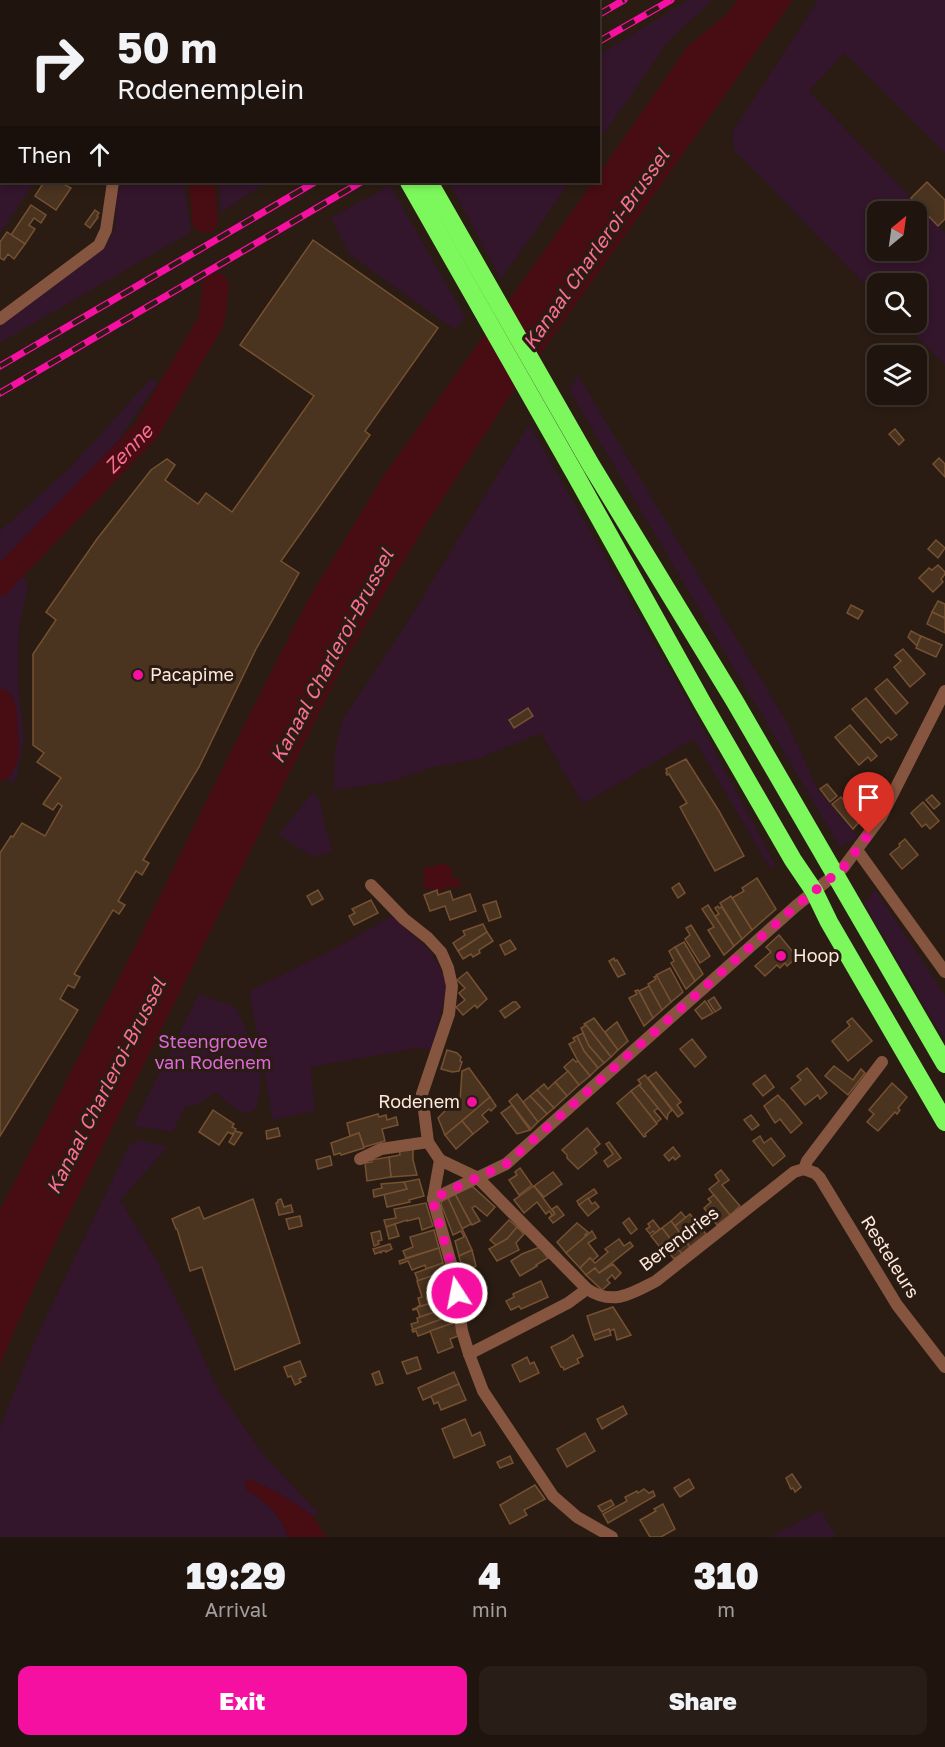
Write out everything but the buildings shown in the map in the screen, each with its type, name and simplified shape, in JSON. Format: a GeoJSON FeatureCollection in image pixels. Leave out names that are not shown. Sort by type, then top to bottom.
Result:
{"type":"FeatureCollection","features":[{"type":"Feature","properties":{"kind":"highway"},"geometry":{"type":"LineString","coordinates":[[410,183],[583,469],[728,690],[945,1064]]}},
{"type":"Feature","properties":{"kind":"highway"},"geometry":{"type":"LineString","coordinates":[[430,183],[583,469],[709,714],[793,860],[814,891],[829,922],[945,1122]]}},
{"type":"Feature","properties":{"kind":"street"},"geometry":{"type":"LineString","coordinates":[[0,319],[99,245],[106,230],[113,183]]}},
{"type":"Feature","properties":{"kind":"street"},"geometry":{"type":"LineString","coordinates":[[432,1199],[506,1164],[814,891],[843,868],[881,817],[945,691]]}},
{"type":"Feature","properties":{"kind":"street"},"geometry":{"type":"LineString","coordinates":[[857,850],[945,972]]}},
{"type":"Feature","properties":{"kind":"street"},"geometry":{"type":"LineString","coordinates":[[371,885],[441,952],[452,986],[449,1014],[422,1094],[428,1142],[440,1160],[478,1178],[587,1289],[568,1303],[469,1354]]}},
{"type":"Feature","properties":{"kind":"street","name":"Berendries"},"geometry":{"type":"LineString","coordinates":[[587,1289],[610,1298],[640,1290],[656,1281],[794,1172],[804,1169],[807,1161],[882,1062]]}},
{"type":"Feature","properties":{"kind":"street"},"geometry":{"type":"LineString","coordinates":[[360,1160],[381,1149],[428,1142]]}},
{"type":"Feature","properties":{"kind":"street"},"geometry":{"type":"LineString","coordinates":[[440,1160],[432,1199],[454,1274],[462,1331],[483,1391],[553,1496],[576,1517],[612,1537]]}},
{"type":"Feature","properties":{"kind":"street","name":"Resteleurs"},"geometry":{"type":"LineString","coordinates":[[804,1169],[815,1173],[820,1179],[897,1305],[945,1367]]}},
{"type":"Feature","properties":{"kind":"green space"},"geometry":{"type":"Polygon","coordinates":[[[688,0],[712,0],[666,44],[600,140],[600,54],[688,0]]]}},
{"type":"Feature","properties":{"kind":"green space"},"geometry":{"type":"Polygon","coordinates":[[[818,0],[945,0],[945,153],[844,53],[809,91],[914,201],[867,201],[867,261],[927,261],[927,214],[945,233],[945,365],[913,333],[927,333],[927,273],[867,273],[867,287],[734,150],[732,133],[818,0]]]}},
{"type":"Feature","properties":{"kind":"green space"},"geometry":{"type":"Polygon","coordinates":[[[0,183],[33,183],[0,233],[0,183]]]}},
{"type":"Feature","properties":{"kind":"green space"},"geometry":{"type":"Polygon","coordinates":[[[122,183],[186,183],[191,232],[0,343],[0,326],[9,317],[103,250],[115,229],[117,192],[122,183]]]}},
{"type":"Feature","properties":{"kind":"green space"},"geometry":{"type":"Polygon","coordinates":[[[219,183],[266,183],[221,212],[219,183]]]}},
{"type":"Feature","properties":{"kind":"green space"},"geometry":{"type":"Polygon","coordinates":[[[450,183],[569,183],[501,279],[450,183]]]}},
{"type":"Feature","properties":{"kind":"green space"},"geometry":{"type":"Polygon","coordinates":[[[390,185],[465,317],[455,330],[349,254],[331,218],[390,185]]]}},
{"type":"Feature","properties":{"kind":"green space"},"geometry":{"type":"Polygon","coordinates":[[[578,375],[788,724],[818,790],[858,837],[840,847],[569,390],[578,375]]]}},
{"type":"Feature","properties":{"kind":"green space"},"geometry":{"type":"Polygon","coordinates":[[[151,378],[158,382],[86,487],[18,567],[28,585],[19,628],[18,683],[24,740],[15,783],[0,777],[0,531],[72,466],[151,378]]]}},
{"type":"Feature","properties":{"kind":"green space"},"geometry":{"type":"Polygon","coordinates":[[[529,424],[690,705],[775,864],[771,870],[694,739],[583,804],[541,733],[475,760],[433,767],[389,782],[330,791],[334,787],[335,752],[342,720],[398,637],[529,424]]]}},
{"type":"Feature","properties":{"kind":"green space"},"geometry":{"type":"Polygon","coordinates":[[[314,791],[321,804],[325,827],[333,851],[313,857],[278,835],[314,791]]]}},
{"type":"Feature","properties":{"kind":"green space"},"geometry":{"type":"Polygon","coordinates":[[[875,889],[945,996],[945,1040],[864,904],[875,889]]]}},
{"type":"Feature","properties":{"kind":"green space"},"geometry":{"type":"Polygon","coordinates":[[[392,916],[428,949],[440,967],[447,987],[431,1050],[418,1048],[310,1067],[315,1110],[273,1120],[249,991],[336,948],[392,916]]]}},
{"type":"Feature","properties":{"kind":"green space","name":"Steengroeve van Rodenem"},"geometry":{"type":"Polygon","coordinates":[[[199,994],[235,1007],[248,1032],[260,1069],[259,1095],[255,1109],[248,1113],[237,1110],[215,1092],[202,1102],[184,1108],[173,1132],[133,1126],[199,994]]]}},
{"type":"Feature","properties":{"kind":"green space"},"geometry":{"type":"Polygon","coordinates":[[[139,1140],[168,1147],[120,1200],[158,1263],[218,1390],[262,1453],[320,1513],[313,1516],[277,1492],[246,1489],[272,1509],[288,1537],[0,1537],[0,1429],[2,1422],[35,1340],[129,1145],[139,1140]]]}},
{"type":"Feature","properties":{"kind":"green space"},"geometry":{"type":"Polygon","coordinates":[[[821,1510],[836,1537],[770,1537],[821,1510]]]}},
{"type":"Feature","properties":{"kind":"water","name":"Kanaal Charleroi-Brussel"},"geometry":{"type":"Polygon","coordinates":[[[737,0],[793,0],[508,399],[423,529],[347,657],[58,1237],[0,1365],[0,1210],[139,939],[309,598],[383,477],[592,183],[600,183],[600,173],[688,46],[728,13],[737,0]]]}},
{"type":"Feature","properties":{"kind":"water"},"geometry":{"type":"Polygon","coordinates":[[[442,863],[451,867],[452,878],[459,879],[459,888],[449,886],[442,891],[424,888],[424,868],[442,863]]]}},
{"type":"Feature","properties":{"kind":"water"},"geometry":{"type":"Polygon","coordinates":[[[249,1479],[277,1492],[313,1516],[326,1537],[288,1537],[272,1509],[246,1489],[245,1483],[249,1479]]]}},
{"type":"Feature","properties":{"kind":"waterway","name":"Zenne"},"geometry":{"type":"LineString","coordinates":[[202,183],[205,220]]}},
{"type":"Feature","properties":{"kind":"waterway","name":"Zenne"},"geometry":{"type":"LineString","coordinates":[[0,583],[146,431],[212,320],[216,286]]}},
{"type":"Feature","properties":{"kind":"waterway","name":"Zenne"},"geometry":{"type":"LineString","coordinates":[[0,702],[4,713],[6,754],[0,768]]}},
{"type":"Feature","properties":{"kind":"railway"},"geometry":{"type":"LineString","coordinates":[[600,14],[624,0]]}},
{"type":"Feature","properties":{"kind":"railway"},"geometry":{"type":"LineString","coordinates":[[600,41],[671,0]]}},
{"type":"Feature","properties":{"kind":"railway"},"geometry":{"type":"LineString","coordinates":[[0,366],[313,183]]}},
{"type":"Feature","properties":{"kind":"railway"},"geometry":{"type":"LineString","coordinates":[[0,393],[359,183]]}},
{"type":"Feature","properties":{"kind":"place","name":"Pacapime"},"geometry":{"type":"Point","coordinates":[138,675]}},
{"type":"Feature","properties":{"kind":"place","name":"Hoop"},"geometry":{"type":"Point","coordinates":[781,956]}},
{"type":"Feature","properties":{"kind":"place","name":"Rodenem"},"geometry":{"type":"Point","coordinates":[472,1102]}},
{"type":"Feature","properties":{"kind":"route"},"geometry":{"type":"LineString","coordinates":[[457,1293],[454,1274],[432,1199],[506,1164],[796,906],[843,868],[869,834]]}}]}
